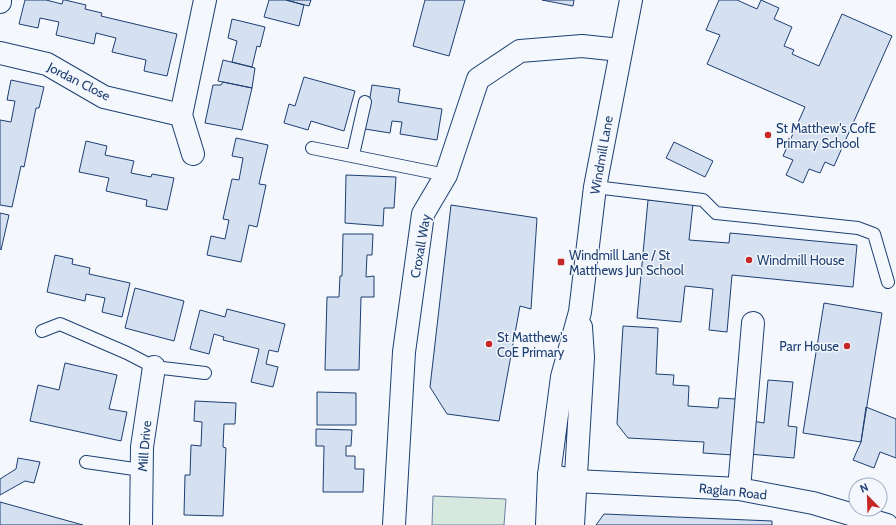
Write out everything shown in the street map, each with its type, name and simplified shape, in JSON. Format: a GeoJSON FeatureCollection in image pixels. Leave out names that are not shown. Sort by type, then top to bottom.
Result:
{"type":"FeatureCollection","features":[{"type":"Feature","properties":{"kind":"street"},"geometry":{"type":"LineString","coordinates":[[193,154],[181,115],[205,0]]}},
{"type":"Feature","properties":{"kind":"street","name":"Windmill Lane"},"geometry":{"type":"LineString","coordinates":[[547,525],[549,475],[562,377],[580,312],[595,187],[620,50],[631,0]]}},
{"type":"Feature","properties":{"kind":"street","name":"Croxall Way"},"geometry":{"type":"LineString","coordinates":[[394,525],[404,352],[423,214],[446,175],[478,79],[520,51],[582,46],[620,50]]}},
{"type":"Feature","properties":{"kind":"street","name":"Jordan Close"},"geometry":{"type":"LineString","coordinates":[[0,53],[47,64],[104,97],[181,115]]}},
{"type":"Feature","properties":{"kind":"street","name":"Windmill Lane"},"geometry":{"type":"LineString","coordinates":[[573,525],[583,356],[580,312]]}},
{"type":"Feature","properties":{"kind":"street"},"geometry":{"type":"LineString","coordinates":[[739,490],[753,323]]}},
{"type":"Feature","properties":{"kind":"street","name":"Mill Drive"},"geometry":{"type":"LineString","coordinates":[[142,525],[142,447],[154,367]]}},
{"type":"Feature","properties":{"kind":"street","name":"Raglan Road"},"geometry":{"type":"LineString","coordinates":[[549,475],[575,481],[739,490],[813,503],[880,524]]}},
{"type":"Feature","properties":{"kind":"street"},"geometry":{"type":"LineString","coordinates":[[558,525],[560,485],[575,481]]}},
{"type":"Feature","properties":{"kind":"lane"},"geometry":{"type":"LineString","coordinates":[[353,155],[365,102]]}},
{"type":"Feature","properties":{"kind":"lane"},"geometry":{"type":"LineString","coordinates":[[312,148],[353,155],[446,175]]}},
{"type":"Feature","properties":{"kind":"lane"},"geometry":{"type":"LineString","coordinates":[[595,187],[703,200],[716,213],[858,228],[874,234],[888,282]]}},
{"type":"Feature","properties":{"kind":"lane"},"geometry":{"type":"LineString","coordinates":[[42,331],[60,324],[154,367],[205,373]]}},
{"type":"Feature","properties":{"kind":"lane"},"geometry":{"type":"LineString","coordinates":[[86,462],[141,470]]}},
{"type":"Feature","properties":{"kind":"shaded area"},"geometry":{"type":"Polygon","coordinates":[[[433,496],[506,499],[504,525],[432,525],[433,496]]]}},
{"type":"Feature","properties":{"kind":"building"},"geometry":{"type":"Polygon","coordinates":[[[25,0],[46,0],[62,4],[63,0],[65,0],[86,5],[85,9],[102,13],[101,16],[177,34],[167,76],[144,71],[146,60],[112,52],[116,38],[96,33],[94,44],[56,35],[59,22],[40,18],[38,28],[19,24],[25,0]]]}},
{"type":"Feature","properties":{"kind":"building"},"geometry":{"type":"Polygon","coordinates":[[[269,0],[286,0],[304,5],[299,26],[264,17],[269,0]]]}},
{"type":"Feature","properties":{"kind":"building"},"geometry":{"type":"Polygon","coordinates":[[[286,0],[311,0],[309,6],[286,0]]]}},
{"type":"Feature","properties":{"kind":"building"},"geometry":{"type":"Polygon","coordinates":[[[425,0],[465,0],[449,56],[413,46],[425,0]]]}},
{"type":"Feature","properties":{"kind":"building"},"geometry":{"type":"Polygon","coordinates":[[[542,0],[574,0],[573,6],[542,0]]]}},
{"type":"Feature","properties":{"kind":"building"},"geometry":{"type":"Polygon","coordinates":[[[719,0],[737,0],[757,9],[761,0],[779,8],[774,19],[792,27],[784,46],[794,50],[792,54],[819,66],[842,14],[892,36],[834,166],[825,162],[820,173],[809,169],[803,183],[786,175],[793,160],[783,156],[805,107],[707,64],[720,35],[706,30],[719,0]]]}},
{"type":"Feature","properties":{"kind":"building"},"geometry":{"type":"Polygon","coordinates":[[[232,19],[265,27],[260,47],[257,46],[252,67],[232,62],[237,41],[228,38],[232,19]]]}},
{"type":"Feature","properties":{"kind":"building"},"geometry":{"type":"Polygon","coordinates":[[[223,60],[255,68],[252,88],[218,81],[223,60]]]}},
{"type":"Feature","properties":{"kind":"building"},"geometry":{"type":"Polygon","coordinates":[[[304,77],[355,91],[344,131],[311,121],[308,130],[284,123],[289,104],[295,106],[304,77]]]}},
{"type":"Feature","properties":{"kind":"building"},"geometry":{"type":"Polygon","coordinates":[[[11,80],[44,87],[39,108],[36,108],[24,167],[21,166],[12,207],[0,205],[0,120],[11,122],[15,101],[7,100],[11,80]]]}},
{"type":"Feature","properties":{"kind":"building"},"geometry":{"type":"Polygon","coordinates":[[[223,82],[252,88],[242,130],[205,123],[213,85],[221,85],[223,82]]]}},
{"type":"Feature","properties":{"kind":"building"},"geometry":{"type":"Polygon","coordinates":[[[372,85],[400,89],[398,102],[442,109],[437,140],[400,134],[402,122],[392,121],[390,133],[365,129],[372,85]]]}},
{"type":"Feature","properties":{"kind":"building"},"geometry":{"type":"Polygon","coordinates":[[[236,138],[268,145],[259,184],[266,185],[257,227],[249,225],[241,262],[207,255],[211,236],[225,239],[229,220],[223,219],[232,179],[239,180],[243,158],[232,156],[236,138]]]}},
{"type":"Feature","properties":{"kind":"building"},"geometry":{"type":"Polygon","coordinates":[[[86,141],[107,146],[105,155],[134,161],[131,173],[151,177],[152,174],[174,178],[167,210],[146,206],[147,200],[106,191],[109,178],[79,172],[86,141]]]}},
{"type":"Feature","properties":{"kind":"building"},"geometry":{"type":"Polygon","coordinates":[[[674,142],[713,161],[705,177],[666,158],[674,142]]]}},
{"type":"Feature","properties":{"kind":"building"},"geometry":{"type":"Polygon","coordinates":[[[346,175],[396,177],[394,208],[384,208],[383,226],[345,223],[346,175]]]}},
{"type":"Feature","properties":{"kind":"building","name":"Windmill House"},"geometry":{"type":"Polygon","coordinates":[[[648,200],[693,204],[689,240],[729,243],[730,233],[857,245],[853,287],[732,275],[727,332],[709,330],[713,289],[685,286],[681,322],[637,318],[648,200]]]}},
{"type":"Feature","properties":{"kind":"building"},"geometry":{"type":"Polygon","coordinates":[[[451,205],[537,218],[531,309],[520,306],[499,421],[447,414],[430,387],[451,205]]]}},
{"type":"Feature","properties":{"kind":"building"},"geometry":{"type":"Polygon","coordinates":[[[0,213],[9,215],[1,250],[0,249],[0,213]]]}},
{"type":"Feature","properties":{"kind":"building"},"geometry":{"type":"Polygon","coordinates":[[[343,234],[373,234],[372,255],[367,255],[366,277],[374,276],[374,297],[361,297],[359,370],[325,370],[327,297],[339,297],[340,276],[342,276],[343,234]]]}},
{"type":"Feature","properties":{"kind":"building"},"geometry":{"type":"Polygon","coordinates":[[[55,255],[73,259],[72,264],[90,268],[89,274],[130,283],[122,317],[102,312],[105,298],[86,294],[85,301],[47,292],[55,255]]]}},
{"type":"Feature","properties":{"kind":"building"},"geometry":{"type":"Polygon","coordinates":[[[135,288],[184,301],[174,341],[125,328],[135,288]]]}},
{"type":"Feature","properties":{"kind":"building","name":"Parr House"},"geometry":{"type":"Polygon","coordinates":[[[824,303],[882,313],[861,442],[803,433],[824,303]]]}},
{"type":"Feature","properties":{"kind":"building"},"geometry":{"type":"Polygon","coordinates":[[[227,309],[285,324],[278,352],[269,350],[266,364],[278,367],[273,387],[251,382],[259,349],[223,340],[224,337],[214,334],[209,354],[190,349],[200,310],[225,317],[227,309]]]}},
{"type":"Feature","properties":{"kind":"building"},"geometry":{"type":"Polygon","coordinates":[[[623,326],[658,328],[656,374],[674,375],[673,385],[689,386],[688,406],[718,408],[719,398],[736,399],[733,455],[703,453],[704,442],[628,438],[617,424],[623,326]]]}},
{"type":"Feature","properties":{"kind":"building"},"geometry":{"type":"Polygon","coordinates":[[[65,363],[117,375],[109,409],[127,412],[121,441],[30,421],[38,385],[59,390],[65,363]]]}},
{"type":"Feature","properties":{"kind":"building"},"geometry":{"type":"Polygon","coordinates":[[[768,380],[793,382],[788,426],[797,427],[794,458],[749,454],[752,421],[764,423],[768,380]]]}},
{"type":"Feature","properties":{"kind":"building"},"geometry":{"type":"Polygon","coordinates":[[[317,392],[356,393],[356,425],[317,425],[317,392]]]}},
{"type":"Feature","properties":{"kind":"building"},"geometry":{"type":"Polygon","coordinates":[[[195,401],[236,403],[235,424],[224,424],[223,447],[226,448],[223,516],[184,515],[185,475],[190,475],[191,445],[201,446],[202,422],[194,421],[195,401]]]}},
{"type":"Feature","properties":{"kind":"building"},"geometry":{"type":"Polygon","coordinates":[[[866,407],[896,419],[896,458],[880,452],[874,468],[853,460],[861,442],[866,407]]]}},
{"type":"Feature","properties":{"kind":"building"},"geometry":{"type":"Polygon","coordinates":[[[316,429],[352,430],[351,446],[346,446],[346,456],[355,456],[355,469],[364,469],[363,492],[323,492],[324,446],[316,446],[316,429]]]}},
{"type":"Feature","properties":{"kind":"building"},"geometry":{"type":"Polygon","coordinates":[[[18,458],[40,462],[34,483],[25,481],[0,495],[0,479],[16,469],[18,458]]]}},
{"type":"Feature","properties":{"kind":"building"},"geometry":{"type":"Polygon","coordinates":[[[0,502],[83,525],[0,525],[0,502]]]}},
{"type":"Feature","properties":{"kind":"building"},"geometry":{"type":"Polygon","coordinates":[[[604,514],[772,521],[772,525],[596,525],[604,514]]]}},
{"type":"Feature","properties":{"kind":"place","name":"St Matthew's CofE Primary School"},"geometry":{"type":"Point","coordinates":[768,135]}},
{"type":"Feature","properties":{"kind":"place","name":"Windmill House"},"geometry":{"type":"Point","coordinates":[749,260]}},
{"type":"Feature","properties":{"kind":"place","name":"Windmill Lane / St Matthews Jun School"},"geometry":{"type":"Point","coordinates":[561,262]}},
{"type":"Feature","properties":{"kind":"place","name":"St Matthew's CoE Primary"},"geometry":{"type":"Point","coordinates":[489,344]}},
{"type":"Feature","properties":{"kind":"place","name":"Parr House"},"geometry":{"type":"Point","coordinates":[847,346]}}]}
